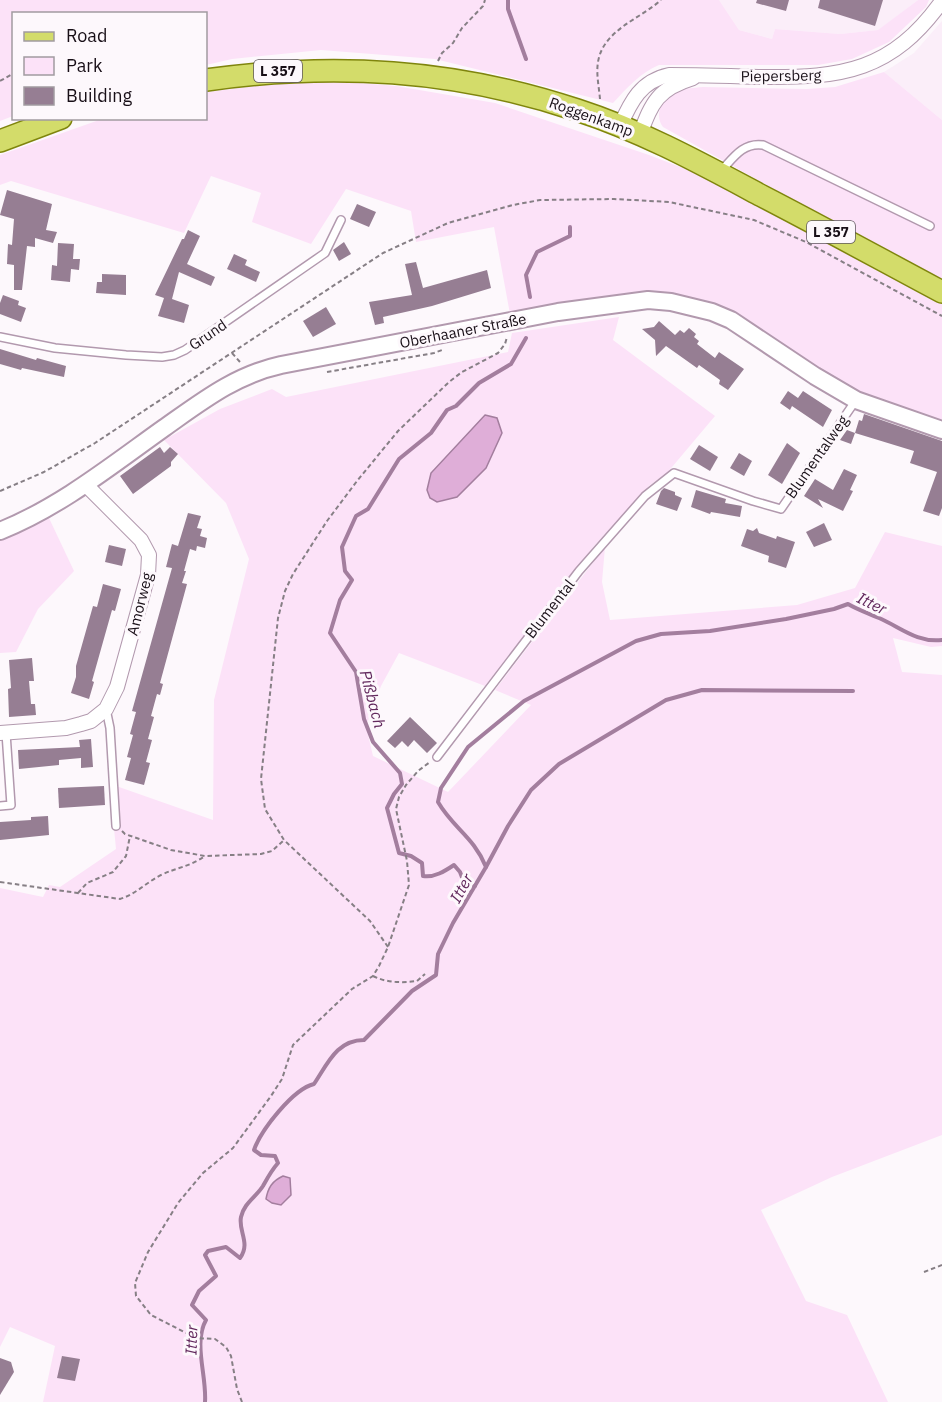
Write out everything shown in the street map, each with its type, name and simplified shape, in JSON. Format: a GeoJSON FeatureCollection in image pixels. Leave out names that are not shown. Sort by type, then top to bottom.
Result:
{"type":"FeatureCollection","features":[{"type":"Feature","properties":{"kind":"main road","name":"Roggenkamp"},"geometry":{"type":"LineString","coordinates":[[207,80],[318,69],[412,73],[490,86],[538,98],[579,110],[630,130],[720,173],[942,292]]}},
{"type":"Feature","properties":{"kind":"main road"},"geometry":{"type":"LineString","coordinates":[[0,141],[57,120]]}},
{"type":"Feature","properties":{"kind":"street","name":"Piepersberg"},"geometry":{"type":"LineString","coordinates":[[630,130],[632,103],[645,85],[656,78],[669,75],[804,77],[843,73],[876,61],[895,50],[913,36],[942,1]]}},
{"type":"Feature","properties":{"kind":"street","name":"Piepersberg"},"geometry":{"type":"LineString","coordinates":[[630,130],[662,93],[682,81],[701,75]]}},
{"type":"Feature","properties":{"kind":"street","name":"Oberhaaner Straße"},"geometry":{"type":"LineString","coordinates":[[0,531],[17,524],[85,484],[214,393],[250,374],[281,365],[558,312],[648,300],[693,306],[731,320],[807,371],[856,400],[942,430]]}},
{"type":"Feature","properties":{"kind":"street","name":"Amorweg"},"geometry":{"type":"LineString","coordinates":[[85,484],[141,540],[149,555],[148,575],[129,645],[117,687],[106,709]]}},
{"type":"Feature","properties":{"kind":"street"},"geometry":{"type":"LineString","coordinates":[[3,733],[81,724],[91,721],[106,709]]}},
{"type":"Feature","properties":{"kind":"lane"},"geometry":{"type":"LineString","coordinates":[[720,173],[742,149],[755,144],[763,145],[930,226]]}},
{"type":"Feature","properties":{"kind":"lane","name":"Grund"},"geometry":{"type":"LineString","coordinates":[[0,337],[55,348],[126,355],[162,357],[174,355],[186,350],[325,253],[341,220]]}},
{"type":"Feature","properties":{"kind":"lane","name":"Blumentalweg"},"geometry":{"type":"LineString","coordinates":[[674,473],[781,509],[856,400]]}},
{"type":"Feature","properties":{"kind":"lane","name":"Blumental"},"geometry":{"type":"LineString","coordinates":[[437,756],[586,562],[645,496],[674,473]]}},
{"type":"Feature","properties":{"kind":"lane"},"geometry":{"type":"LineString","coordinates":[[106,709],[110,728],[116,825]]}},
{"type":"Feature","properties":{"kind":"lane"},"geometry":{"type":"LineString","coordinates":[[0,806],[11,805],[3,733]]}},
{"type":"Feature","properties":{"kind":"path"},"geometry":{"type":"LineString","coordinates":[[436,64],[462,28],[483,6],[485,0]]}},
{"type":"Feature","properties":{"kind":"path"},"geometry":{"type":"LineString","coordinates":[[601,102],[597,68],[603,48],[619,30],[660,0]]}},
{"type":"Feature","properties":{"kind":"path"},"geometry":{"type":"LineString","coordinates":[[0,491],[44,472],[95,444],[383,253],[448,223],[522,204],[569,198],[669,202],[754,220],[806,242],[942,316]]}},
{"type":"Feature","properties":{"kind":"path"},"geometry":{"type":"LineString","coordinates":[[388,947],[370,921],[284,840],[265,809],[261,779],[278,618],[285,591],[293,574],[327,521],[391,439],[449,382],[462,372],[488,360],[502,349],[507,336],[508,322]]}},
{"type":"Feature","properties":{"kind":"path"},"geometry":{"type":"LineString","coordinates":[[318,374],[434,353],[450,347]]}},
{"type":"Feature","properties":{"kind":"path"},"geometry":{"type":"LineString","coordinates":[[242,1402],[228,1349],[220,1342],[205,1337],[196,1338],[151,1315],[139,1300],[135,1291],[135,1283],[148,1252],[186,1191],[203,1173],[233,1148],[271,1096],[282,1078],[293,1045],[352,989],[373,976],[388,947],[409,885],[396,809],[399,797],[418,771],[437,756]]}},
{"type":"Feature","properties":{"kind":"path"},"geometry":{"type":"LineString","coordinates":[[78,893],[87,883],[113,872],[126,856],[130,836],[171,850],[205,856],[261,854],[272,851],[284,840]]}},
{"type":"Feature","properties":{"kind":"path"},"geometry":{"type":"LineString","coordinates":[[0,882],[111,899],[130,896],[165,873],[193,864],[205,856]]}},
{"type":"Feature","properties":{"kind":"path"},"geometry":{"type":"LineString","coordinates":[[373,976],[382,981],[404,983],[417,981],[425,974]]}},
{"type":"Feature","properties":{"kind":"path"},"geometry":{"type":"LineString","coordinates":[[924,1272],[942,1265]]}},
{"type":"Feature","properties":{"kind":"shaded area"},"geometry":{"type":"Polygon","coordinates":[[[719,0],[918,0],[879,30],[840,34],[775,29],[772,39],[739,30],[719,0]]]}},
{"type":"Feature","properties":{"kind":"shaded area"},"geometry":{"type":"Polygon","coordinates":[[[942,21],[942,120],[884,72],[914,53],[942,21]]]}},
{"type":"Feature","properties":{"kind":"shaded area"},"geometry":{"type":"Polygon","coordinates":[[[485,415],[497,418],[502,433],[486,468],[457,497],[437,502],[430,498],[427,490],[431,473],[485,415]]]}},
{"type":"Feature","properties":{"kind":"shaded area"},"geometry":{"type":"Polygon","coordinates":[[[283,1176],[290,1178],[291,1195],[281,1205],[272,1203],[266,1199],[268,1191],[273,1183],[283,1176]]]}},
{"type":"Feature","properties":{"kind":"green space"},"geometry":{"type":"Polygon","coordinates":[[[0,0],[719,0],[739,30],[772,39],[775,29],[840,34],[878,30],[918,0],[929,0],[926,7],[889,42],[852,59],[818,65],[659,65],[629,86],[613,103],[435,59],[321,50],[232,59],[207,65],[207,12],[12,12],[12,116],[0,121],[0,0]]]}},
{"type":"Feature","properties":{"kind":"green space"},"geometry":{"type":"Polygon","coordinates":[[[884,72],[942,120],[942,283],[663,127],[659,118],[662,104],[669,96],[684,89],[835,87],[884,72]]]}},
{"type":"Feature","properties":{"kind":"green space"},"geometry":{"type":"Polygon","coordinates":[[[314,79],[396,86],[495,103],[649,155],[740,190],[942,300],[942,423],[860,397],[742,320],[709,303],[678,295],[630,295],[510,314],[494,227],[416,242],[411,211],[346,189],[311,244],[252,222],[261,193],[211,176],[184,233],[11,181],[0,185],[0,155],[99,120],[207,120],[207,92],[314,79]]]}},
{"type":"Feature","properties":{"kind":"green space"},"geometry":{"type":"Polygon","coordinates":[[[619,317],[613,340],[715,416],[667,473],[650,485],[594,546],[485,686],[399,653],[381,686],[366,726],[373,756],[448,792],[531,705],[495,690],[605,547],[602,582],[610,620],[797,605],[855,588],[885,532],[942,546],[942,646],[931,647],[893,638],[902,672],[942,675],[942,1135],[832,1177],[761,1210],[806,1301],[847,1315],[888,1402],[43,1402],[55,1346],[10,1327],[0,1347],[0,888],[43,897],[49,885],[60,887],[116,849],[110,787],[119,787],[213,820],[214,700],[249,559],[226,503],[164,440],[220,409],[272,389],[286,397],[508,352],[512,333],[619,317]]]}},
{"type":"Feature","properties":{"kind":"green space"},"geometry":{"type":"Polygon","coordinates":[[[48,516],[74,571],[38,609],[16,652],[0,653],[0,540],[48,516]]]}},
{"type":"Feature","properties":{"kind":"building"},"geometry":{"type":"Polygon","coordinates":[[[757,0],[789,0],[786,11],[756,3],[757,0]]]}},
{"type":"Feature","properties":{"kind":"building"},"geometry":{"type":"Polygon","coordinates":[[[820,0],[883,0],[875,26],[818,8],[820,0]]]}},
{"type":"Feature","properties":{"kind":"building"},"geometry":{"type":"Polygon","coordinates":[[[7,190],[52,204],[46,230],[57,232],[53,243],[35,238],[35,247],[27,246],[22,290],[14,290],[14,265],[7,264],[8,244],[12,245],[14,219],[0,215],[7,190]]]}},
{"type":"Feature","properties":{"kind":"building"},"geometry":{"type":"Polygon","coordinates":[[[357,204],[376,212],[369,227],[350,219],[357,204]]]}},
{"type":"Feature","properties":{"kind":"building"},"geometry":{"type":"Polygon","coordinates":[[[188,230],[200,236],[187,264],[215,277],[211,286],[179,272],[172,299],[189,305],[184,323],[158,316],[164,298],[155,295],[188,230]]]}},
{"type":"Feature","properties":{"kind":"building"},"geometry":{"type":"Polygon","coordinates":[[[344,242],[351,254],[339,261],[333,250],[344,242]]]}},
{"type":"Feature","properties":{"kind":"building"},"geometry":{"type":"Polygon","coordinates":[[[58,243],[74,244],[73,259],[80,259],[79,270],[71,269],[70,282],[51,280],[52,265],[57,266],[58,243]]]}},
{"type":"Feature","properties":{"kind":"building"},"geometry":{"type":"Polygon","coordinates":[[[234,254],[247,260],[245,265],[260,272],[256,282],[227,269],[234,254]]]}},
{"type":"Feature","properties":{"kind":"building"},"geometry":{"type":"Polygon","coordinates":[[[416,262],[423,288],[487,270],[491,288],[432,306],[383,317],[384,323],[375,325],[369,302],[412,295],[405,264],[416,262]]]}},
{"type":"Feature","properties":{"kind":"building"},"geometry":{"type":"Polygon","coordinates":[[[102,274],[126,275],[126,295],[96,293],[97,282],[102,282],[102,274]]]}},
{"type":"Feature","properties":{"kind":"building"},"geometry":{"type":"Polygon","coordinates":[[[3,295],[19,301],[18,305],[26,308],[21,322],[0,314],[3,295]]]}},
{"type":"Feature","properties":{"kind":"building"},"geometry":{"type":"Polygon","coordinates":[[[326,307],[336,324],[313,337],[303,321],[326,307]]]}},
{"type":"Feature","properties":{"kind":"building"},"geometry":{"type":"Polygon","coordinates":[[[659,321],[675,335],[680,330],[684,333],[689,328],[696,334],[694,337],[699,341],[697,344],[715,358],[719,352],[744,369],[728,390],[719,384],[720,380],[699,365],[697,368],[666,346],[656,356],[655,340],[642,329],[654,327],[659,321]]]}},
{"type":"Feature","properties":{"kind":"building"},"geometry":{"type":"Polygon","coordinates":[[[0,349],[66,366],[64,377],[0,364],[0,349]]]}},
{"type":"Feature","properties":{"kind":"building"},"geometry":{"type":"Polygon","coordinates":[[[788,391],[798,398],[803,391],[832,410],[823,427],[792,406],[790,410],[780,403],[788,391]]]}},
{"type":"Feature","properties":{"kind":"building"},"geometry":{"type":"Polygon","coordinates":[[[864,414],[942,441],[942,508],[939,516],[923,511],[937,472],[910,463],[914,451],[855,433],[859,420],[862,421],[864,414]]]}},
{"type":"Feature","properties":{"kind":"building"},"geometry":{"type":"Polygon","coordinates":[[[847,430],[855,433],[851,444],[840,440],[847,430]]]}},
{"type":"Feature","properties":{"kind":"building"},"geometry":{"type":"Polygon","coordinates":[[[787,443],[800,453],[782,484],[768,475],[787,443]]]}},
{"type":"Feature","properties":{"kind":"building"},"geometry":{"type":"Polygon","coordinates":[[[699,445],[718,457],[710,471],[690,459],[699,445]]]}},
{"type":"Feature","properties":{"kind":"building"},"geometry":{"type":"Polygon","coordinates":[[[160,447],[164,453],[170,447],[178,454],[171,462],[171,466],[133,494],[120,476],[160,447]]]}},
{"type":"Feature","properties":{"kind":"building"},"geometry":{"type":"Polygon","coordinates":[[[739,453],[752,461],[744,476],[730,468],[739,453]]]}},
{"type":"Feature","properties":{"kind":"building"},"geometry":{"type":"Polygon","coordinates":[[[844,469],[857,475],[850,490],[853,491],[843,511],[818,499],[823,508],[804,496],[815,479],[833,490],[844,469]]]}},
{"type":"Feature","properties":{"kind":"building"},"geometry":{"type":"Polygon","coordinates":[[[664,488],[675,492],[675,495],[682,498],[677,511],[656,504],[664,488]]]}},
{"type":"Feature","properties":{"kind":"building"},"geometry":{"type":"Polygon","coordinates":[[[696,490],[726,499],[725,503],[742,506],[740,517],[711,512],[710,514],[691,507],[696,490]]]}},
{"type":"Feature","properties":{"kind":"building"},"geometry":{"type":"Polygon","coordinates":[[[188,513],[201,516],[197,528],[202,529],[200,536],[207,538],[205,548],[197,546],[196,551],[190,549],[184,571],[186,571],[182,583],[187,584],[160,683],[163,684],[160,695],[157,694],[151,716],[154,717],[148,739],[152,740],[146,762],[150,763],[144,785],[125,780],[131,758],[127,757],[133,735],[130,734],[136,712],[132,711],[172,568],[166,567],[172,544],[178,546],[188,513]]]}},
{"type":"Feature","properties":{"kind":"building"},"geometry":{"type":"Polygon","coordinates":[[[824,523],[832,540],[814,547],[806,532],[824,523]]]}},
{"type":"Feature","properties":{"kind":"building"},"geometry":{"type":"Polygon","coordinates":[[[757,528],[759,533],[795,542],[786,568],[768,562],[769,556],[741,546],[747,529],[753,531],[757,528]]]}},
{"type":"Feature","properties":{"kind":"building"},"geometry":{"type":"Polygon","coordinates":[[[109,545],[126,549],[122,566],[105,562],[109,545]]]}},
{"type":"Feature","properties":{"kind":"building"},"geometry":{"type":"Polygon","coordinates":[[[103,584],[121,589],[115,611],[112,610],[89,699],[71,693],[93,606],[97,607],[103,584]]]}},
{"type":"Feature","properties":{"kind":"building"},"geometry":{"type":"Polygon","coordinates":[[[32,658],[34,681],[29,681],[31,704],[35,704],[36,715],[9,717],[8,689],[11,688],[9,660],[32,658]]]}},
{"type":"Feature","properties":{"kind":"building"},"geometry":{"type":"Polygon","coordinates":[[[410,717],[437,743],[427,753],[414,740],[408,747],[402,741],[395,748],[387,741],[410,717]]]}},
{"type":"Feature","properties":{"kind":"building"},"geometry":{"type":"Polygon","coordinates":[[[91,739],[93,767],[81,768],[81,758],[59,760],[59,765],[19,769],[18,750],[80,747],[79,740],[91,739]]]}},
{"type":"Feature","properties":{"kind":"building"},"geometry":{"type":"Polygon","coordinates":[[[104,786],[105,805],[59,808],[58,788],[104,786]]]}},
{"type":"Feature","properties":{"kind":"building"},"geometry":{"type":"Polygon","coordinates":[[[48,816],[49,835],[0,840],[0,822],[31,820],[31,817],[48,816]]]}},
{"type":"Feature","properties":{"kind":"building"},"geometry":{"type":"Polygon","coordinates":[[[62,1356],[80,1359],[75,1381],[57,1378],[62,1356]]]}},
{"type":"Feature","properties":{"kind":"building"},"geometry":{"type":"Polygon","coordinates":[[[0,1358],[11,1362],[14,1372],[0,1395],[0,1358]]]}},
{"type":"Feature","properties":{"kind":"waterway","name":"Pißbach"},"geometry":{"type":"LineString","coordinates":[[508,0],[508,9],[526,59]]}},
{"type":"Feature","properties":{"kind":"waterway","name":"Pißbach"},"geometry":{"type":"LineString","coordinates":[[530,297],[526,275],[537,252],[570,236],[570,227]]}},
{"type":"Feature","properties":{"kind":"waterway","name":"Pißbach"},"geometry":{"type":"LineString","coordinates":[[475,886],[465,885],[460,872],[454,865],[435,875],[423,876],[422,863],[411,856],[399,853],[387,808],[402,784],[400,773],[373,742],[364,719],[356,672],[330,633],[340,600],[352,580],[345,571],[342,547],[356,516],[368,509],[399,459],[431,433],[447,410],[456,406],[479,383],[511,364],[526,338]]}},
{"type":"Feature","properties":{"kind":"waterway","name":"Itter"},"geometry":{"type":"LineString","coordinates":[[205,1402],[200,1349],[202,1329],[206,1320],[192,1305],[199,1291],[216,1276],[205,1255],[208,1251],[226,1247],[240,1258],[243,1253],[241,1217],[247,1204],[263,1186],[278,1163],[275,1156],[261,1155],[254,1150],[263,1132],[288,1102],[306,1087],[314,1084],[340,1048],[355,1041],[364,1040],[412,991],[436,975],[438,954],[453,923],[486,867],[476,848],[438,802],[441,788],[468,747],[524,701],[636,641],[661,634],[710,631],[786,619],[848,604],[909,634],[925,639],[942,640]]}},
{"type":"Feature","properties":{"kind":"waterway"},"geometry":{"type":"LineString","coordinates":[[486,867],[531,790],[559,764],[666,700],[702,690],[853,691]]}}]}
